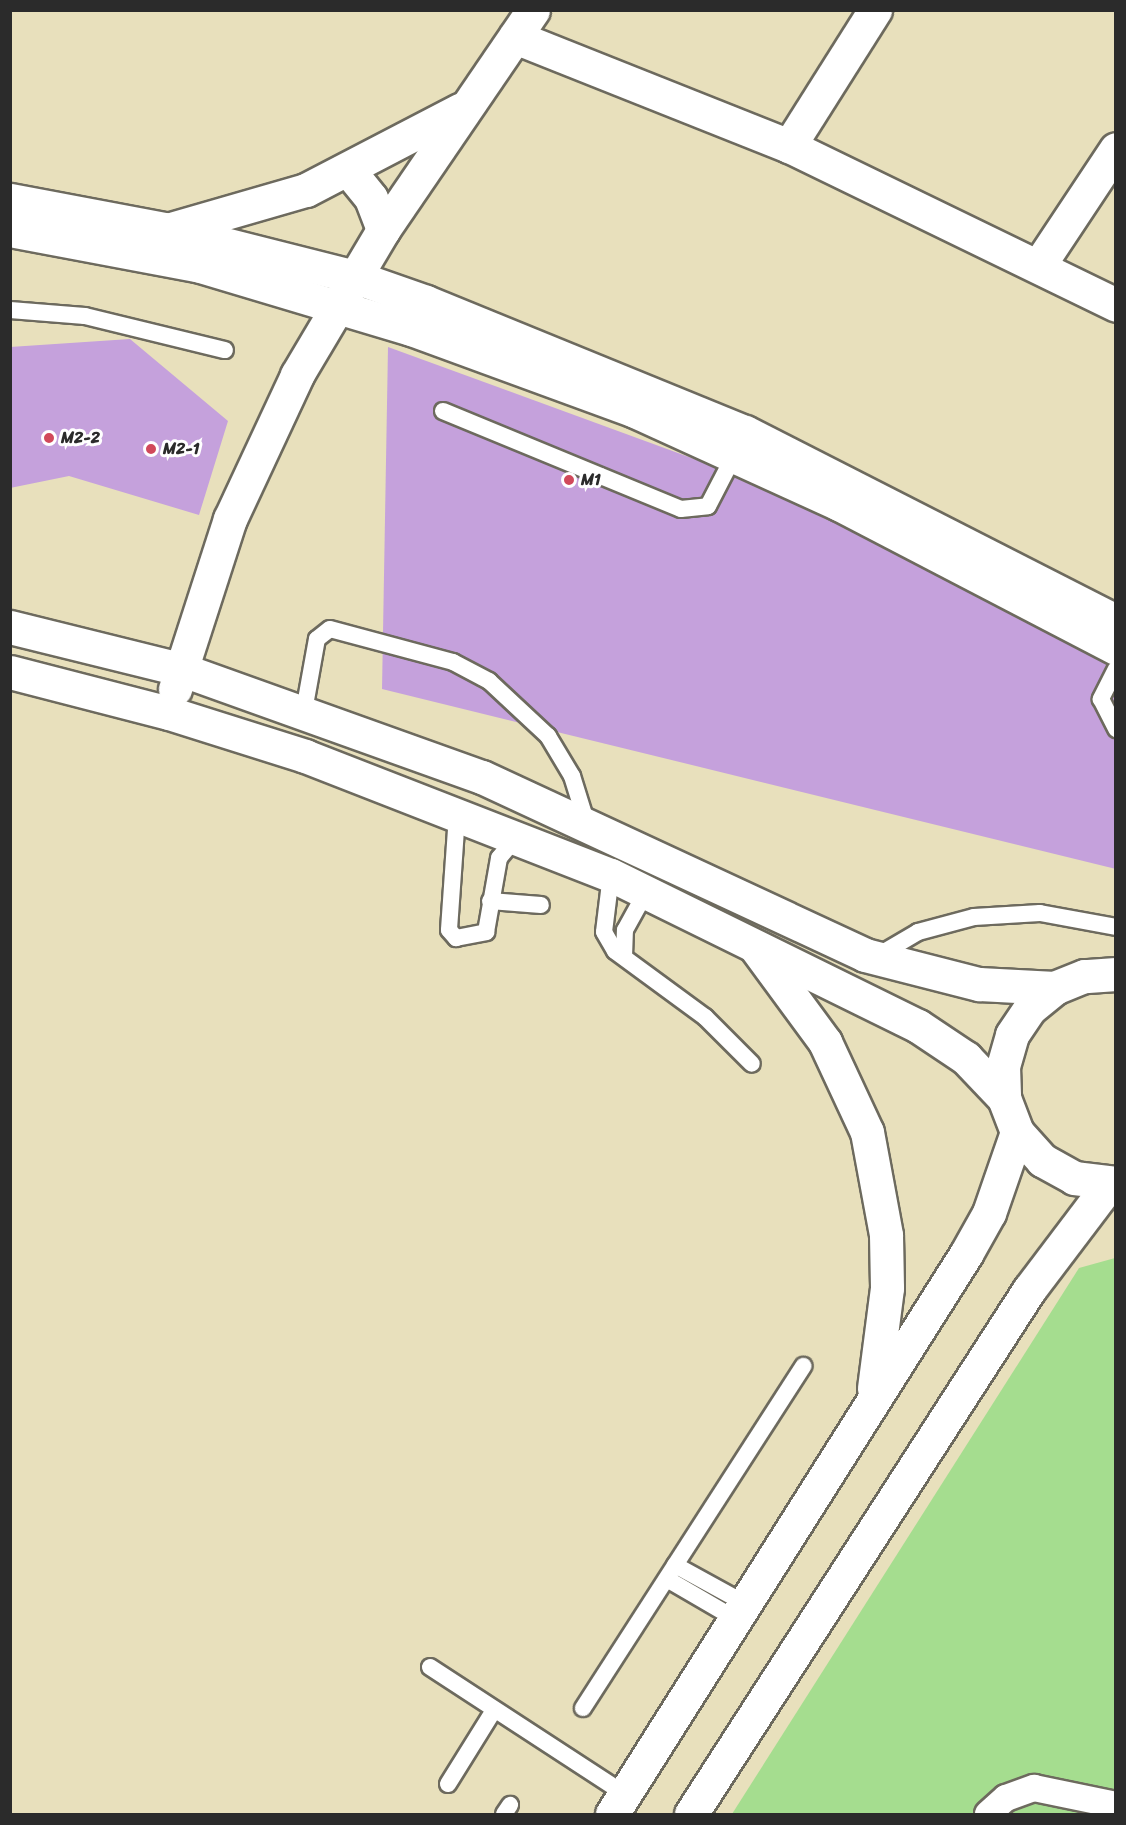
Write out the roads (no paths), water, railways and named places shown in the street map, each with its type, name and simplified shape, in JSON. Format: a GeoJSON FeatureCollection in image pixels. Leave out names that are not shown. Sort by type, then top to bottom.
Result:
{"type":"FeatureCollection","features":[{"type":"Feature","properties":{"kind":"street"},"geometry":{"type":"LineString","coordinates":[[789,146],[875,10]]}},
{"type":"Feature","properties":{"kind":"street"},"geometry":{"type":"LineString","coordinates":[[169,713],[203,594],[256,457],[336,306],[383,230],[465,107],[524,24],[789,146],[1039,265],[1116,305]]}},
{"type":"Feature","properties":{"kind":"street"},"geometry":{"type":"LineString","coordinates":[[165,229],[260,206],[350,172],[465,107]]}},
{"type":"Feature","properties":{"kind":"street"},"geometry":{"type":"LineString","coordinates":[[1039,265],[1116,149]]}},
{"type":"Feature","properties":{"kind":"street"},"geometry":{"type":"LineString","coordinates":[[350,172],[371,198],[383,230]]}},
{"type":"Feature","properties":{"kind":"street"},"geometry":{"type":"LineString","coordinates":[[10,200],[165,229],[355,276],[740,443],[1116,621]]}},
{"type":"Feature","properties":{"kind":"street"},"geometry":{"type":"LineString","coordinates":[[10,230],[200,266],[336,306],[635,411],[740,443],[1116,648]]}},
{"type":"Feature","properties":{"kind":"street"},"geometry":{"type":"LineString","coordinates":[[10,627],[180,669],[304,711],[586,821],[874,958],[979,984],[1055,988]]}},
{"type":"Feature","properties":{"kind":"street"},"geometry":{"type":"LineString","coordinates":[[10,672],[169,713],[305,756],[610,875],[918,1026],[966,1058],[1005,1098]]}},
{"type":"Feature","properties":{"kind":"street"},"geometry":{"type":"LineString","coordinates":[[756,948],[825,1042],[867,1132],[885,1235],[886,1278],[872,1399]]}},
{"type":"Feature","properties":{"kind":"street"},"geometry":{"type":"LineString","coordinates":[[1113,1183],[1074,1178],[1042,1160],[1017,1132],[1005,1098],[1003,1066],[1012,1035],[1030,1008],[1055,988],[1084,976],[1115,974]]}},
{"type":"Feature","properties":{"kind":"street"},"geometry":{"type":"LineString","coordinates":[[619,1804],[989,1213],[1017,1132]]}},
{"type":"Feature","properties":{"kind":"street"},"geometry":{"type":"LineString","coordinates":[[691,1815],[1029,1290],[1113,1183]]}},
{"type":"Feature","properties":{"kind":"street"},"geometry":{"type":"LineString","coordinates":[[988,1815],[1006,1798],[1034,1788],[1116,1805]]}},
{"type":"Feature","properties":{"kind":"lane"},"geometry":{"type":"LineString","coordinates":[[10,310],[85,316],[225,350]]}},
{"type":"Feature","properties":{"kind":"lane"},"geometry":{"type":"LineString","coordinates":[[442,411],[681,509],[708,506],[740,443]]}},
{"type":"Feature","properties":{"kind":"lane"},"geometry":{"type":"LineString","coordinates":[[304,711],[317,639],[330,629],[453,662],[497,687],[548,736],[572,776],[586,821]]}},
{"type":"Feature","properties":{"kind":"lane"},"geometry":{"type":"LineString","coordinates":[[1116,669],[1101,699],[1116,729]]}},
{"type":"Feature","properties":{"kind":"lane"},"geometry":{"type":"LineString","coordinates":[[457,815],[452,935],[484,935],[499,858],[516,838]]}},
{"type":"Feature","properties":{"kind":"lane"},"geometry":{"type":"LineString","coordinates":[[610,875],[604,932],[624,957],[705,1017],[752,1064]]}},
{"type":"Feature","properties":{"kind":"lane"},"geometry":{"type":"LineString","coordinates":[[624,957],[625,930],[646,892]]}},
{"type":"Feature","properties":{"kind":"lane"},"geometry":{"type":"LineString","coordinates":[[490,901],[541,905]]}},
{"type":"Feature","properties":{"kind":"lane"},"geometry":{"type":"LineString","coordinates":[[874,958],[918,932],[974,917],[1040,913],[1116,927]]}},
{"type":"Feature","properties":{"kind":"lane"},"geometry":{"type":"LineString","coordinates":[[583,1708],[803,1366]]}},
{"type":"Feature","properties":{"kind":"lane"},"geometry":{"type":"LineString","coordinates":[[671,1572],[739,1610]]}},
{"type":"Feature","properties":{"kind":"lane"},"geometry":{"type":"LineString","coordinates":[[430,1667],[494,1710],[619,1804]]}},
{"type":"Feature","properties":{"kind":"lane"},"geometry":{"type":"LineString","coordinates":[[448,1784],[494,1710]]}},
{"type":"Feature","properties":{"kind":"place","name":"M2-2"},"geometry":{"type":"Point","coordinates":[49,438]}},
{"type":"Feature","properties":{"kind":"place","name":"M2-1"},"geometry":{"type":"Point","coordinates":[151,449]}},
{"type":"Feature","properties":{"kind":"place","name":"M1"},"geometry":{"type":"Point","coordinates":[569,480]}}]}
